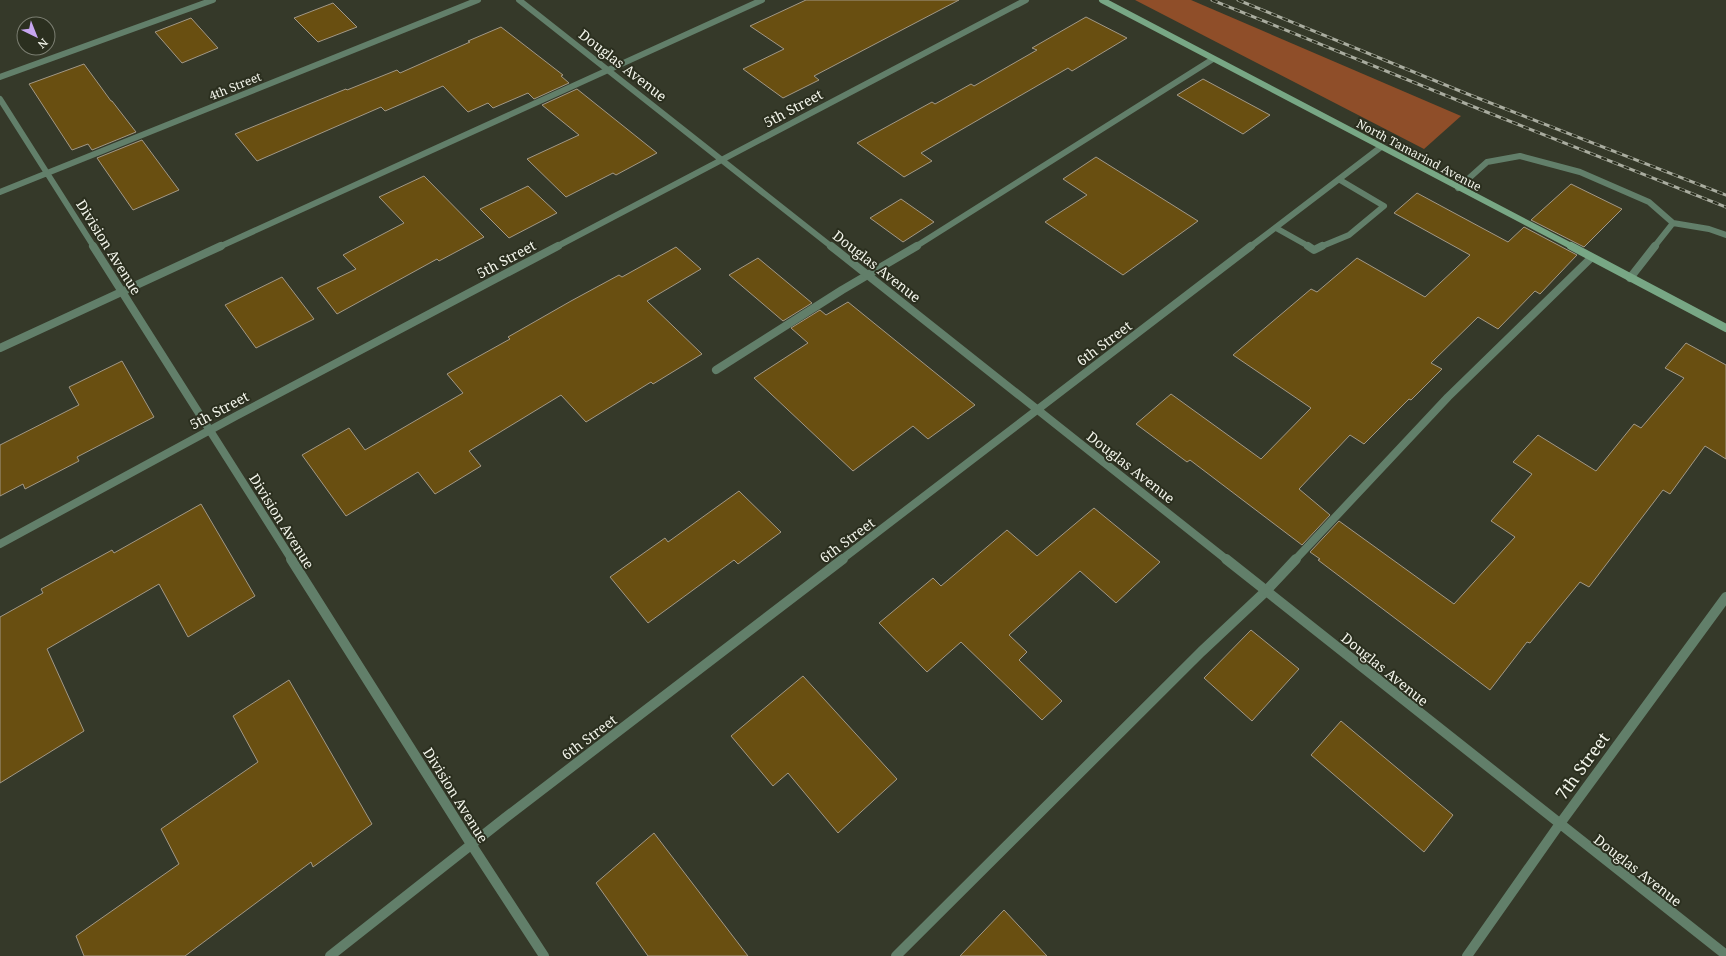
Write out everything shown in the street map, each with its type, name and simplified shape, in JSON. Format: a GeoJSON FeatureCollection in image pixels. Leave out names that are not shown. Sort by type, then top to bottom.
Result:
{"type":"FeatureCollection","features":[{"type":"Feature","properties":{"kind":"street"},"geometry":{"type":"LineString","coordinates":[[0,77],[213,0]]}},
{"type":"Feature","properties":{"kind":"street","name":"4th Street"},"geometry":{"type":"LineString","coordinates":[[0,192],[478,0]]}},
{"type":"Feature","properties":{"kind":"street","name":"Douglas Avenue"},"geometry":{"type":"LineString","coordinates":[[519,0],[1038,410],[1559,825],[1726,955]]}},
{"type":"Feature","properties":{"kind":"street"},"geometry":{"type":"LineString","coordinates":[[0,348],[542,99],[762,0]]}},
{"type":"Feature","properties":{"kind":"street","name":"5th Street"},"geometry":{"type":"LineString","coordinates":[[0,544],[209,430],[1026,0]]}},
{"type":"Feature","properties":{"kind":"street","name":"North Tamarind Avenue"},"geometry":{"type":"LineString","coordinates":[[1102,0],[1726,328]]}},
{"type":"Feature","properties":{"kind":"street"},"geometry":{"type":"LineString","coordinates":[[716,370],[842,290],[892,262],[1213,59]]}},
{"type":"Feature","properties":{"kind":"street","name":"Division Avenue"},"geometry":{"type":"LineString","coordinates":[[0,99],[471,844],[544,956]]}},
{"type":"Feature","properties":{"kind":"street","name":"6th Street"},"geometry":{"type":"LineString","coordinates":[[330,956],[471,844],[1382,147]]}},
{"type":"Feature","properties":{"kind":"street"},"geometry":{"type":"LineString","coordinates":[[1458,188],[1487,162],[1520,156],[1580,172],[1649,202],[1673,223],[1709,229],[1726,235]]}},
{"type":"Feature","properties":{"kind":"street"},"geometry":{"type":"LineString","coordinates":[[1276,228],[1314,250],[1349,235],[1384,206],[1340,180]]}},
{"type":"Feature","properties":{"kind":"street"},"geometry":{"type":"LineString","coordinates":[[1630,278],[1673,223]]}},
{"type":"Feature","properties":{"kind":"street"},"geometry":{"type":"LineString","coordinates":[[896,956],[988,862],[1195,657],[1266,591],[1448,397],[1591,258]]}},
{"type":"Feature","properties":{"kind":"street","name":"7th Street"},"geometry":{"type":"LineString","coordinates":[[1468,956],[1559,825],[1726,597]]}},
{"type":"Feature","properties":{"kind":"shaded area"},"geometry":{"type":"Polygon","coordinates":[[[1135,0],[1191,0],[1461,116],[1424,149],[1135,0]]]}},
{"type":"Feature","properties":{"kind":"building"},"geometry":{"type":"Polygon","coordinates":[[[806,0],[959,0],[814,76],[819,80],[783,98],[743,69],[784,49],[750,26],[806,0]]]}},
{"type":"Feature","properties":{"kind":"building"},"geometry":{"type":"Polygon","coordinates":[[[333,3],[357,27],[318,42],[294,18],[333,3]]]}},
{"type":"Feature","properties":{"kind":"building"},"geometry":{"type":"Polygon","coordinates":[[[1086,17],[1127,38],[1072,71],[1068,68],[921,153],[932,161],[904,177],[857,143],[932,102],[935,104],[971,84],[974,86],[1037,50],[1032,48],[1086,17]]]}},
{"type":"Feature","properties":{"kind":"building"},"geometry":{"type":"Polygon","coordinates":[[[191,18],[218,48],[182,63],[155,32],[191,18]]]}},
{"type":"Feature","properties":{"kind":"building"},"geometry":{"type":"Polygon","coordinates":[[[501,27],[563,75],[561,76],[569,83],[534,99],[528,93],[493,108],[488,103],[468,112],[443,86],[385,111],[381,107],[257,161],[235,134],[397,70],[400,73],[501,27]]]}},
{"type":"Feature","properties":{"kind":"building"},"geometry":{"type":"Polygon","coordinates":[[[84,64],[136,132],[92,150],[88,144],[72,150],[29,84],[84,64]]]}},
{"type":"Feature","properties":{"kind":"building"},"geometry":{"type":"Polygon","coordinates":[[[1203,79],[1270,115],[1243,134],[1177,95],[1203,79]]]}},
{"type":"Feature","properties":{"kind":"building"},"geometry":{"type":"Polygon","coordinates":[[[577,89],[657,153],[616,175],[613,173],[566,197],[527,159],[579,135],[542,105],[577,89]]]}},
{"type":"Feature","properties":{"kind":"building"},"geometry":{"type":"Polygon","coordinates":[[[142,140],[179,190],[133,210],[97,158],[142,140]]]}},
{"type":"Feature","properties":{"kind":"building"},"geometry":{"type":"Polygon","coordinates":[[[1096,157],[1198,221],[1123,275],[1045,222],[1087,195],[1063,179],[1096,157]]]}},
{"type":"Feature","properties":{"kind":"building"},"geometry":{"type":"Polygon","coordinates":[[[424,176],[484,237],[439,261],[437,259],[337,314],[317,288],[356,269],[343,255],[404,223],[379,197],[424,176]]]}},
{"type":"Feature","properties":{"kind":"building"},"geometry":{"type":"Polygon","coordinates":[[[1571,184],[1622,209],[1584,247],[1531,220],[1571,184]]]}},
{"type":"Feature","properties":{"kind":"building"},"geometry":{"type":"Polygon","coordinates":[[[528,186],[557,213],[509,238],[480,209],[528,186]]]}},
{"type":"Feature","properties":{"kind":"building"},"geometry":{"type":"Polygon","coordinates":[[[1417,193],[1508,242],[1524,227],[1577,255],[1540,294],[1535,291],[1498,329],[1478,317],[1431,363],[1442,369],[1411,400],[1409,399],[1364,444],[1350,435],[1299,489],[1330,515],[1302,545],[1190,460],[1187,462],[1136,424],[1171,394],[1261,459],[1311,408],[1233,355],[1311,289],[1317,292],[1357,258],[1425,297],[1470,255],[1394,213],[1417,193]]]}},
{"type":"Feature","properties":{"kind":"building"},"geometry":{"type":"Polygon","coordinates":[[[901,199],[934,222],[903,242],[870,218],[901,199]]]}},
{"type":"Feature","properties":{"kind":"building"},"geometry":{"type":"Polygon","coordinates":[[[676,247],[701,269],[647,301],[702,354],[653,384],[651,382],[586,422],[561,395],[469,451],[481,466],[435,494],[418,472],[346,516],[302,455],[349,428],[365,450],[463,393],[447,374],[510,339],[508,337],[571,301],[619,275],[622,277],[676,247]]]}},
{"type":"Feature","properties":{"kind":"building"},"geometry":{"type":"Polygon","coordinates":[[[758,258],[812,303],[783,321],[729,275],[758,258]]]}},
{"type":"Feature","properties":{"kind":"building"},"geometry":{"type":"Polygon","coordinates":[[[282,277],[314,319],[256,348],[225,305],[282,277]]]}},
{"type":"Feature","properties":{"kind":"building"},"geometry":{"type":"Polygon","coordinates":[[[848,302],[975,405],[928,439],[913,426],[853,471],[754,378],[808,343],[791,328],[820,310],[826,315],[848,302]]]}},
{"type":"Feature","properties":{"kind":"building"},"geometry":{"type":"Polygon","coordinates":[[[1686,343],[1726,365],[1726,459],[1705,446],[1670,494],[1663,490],[1589,587],[1580,582],[1530,643],[1527,642],[1490,690],[1318,560],[1320,559],[1310,552],[1339,521],[1454,604],[1515,537],[1491,521],[1532,474],[1513,462],[1538,435],[1596,471],[1634,424],[1641,428],[1684,378],[1665,368],[1686,343]]]}},
{"type":"Feature","properties":{"kind":"building"},"geometry":{"type":"Polygon","coordinates":[[[122,361],[154,417],[77,457],[79,461],[25,489],[23,484],[0,496],[0,445],[79,405],[69,387],[122,361]]]}},
{"type":"Feature","properties":{"kind":"building"},"geometry":{"type":"Polygon","coordinates":[[[739,491],[781,532],[738,564],[734,560],[648,623],[610,577],[665,538],[668,542],[739,491]]]}},
{"type":"Feature","properties":{"kind":"building"},"geometry":{"type":"Polygon","coordinates":[[[201,504],[255,596],[188,637],[159,584],[47,649],[84,731],[0,783],[0,617],[43,593],[41,589],[112,550],[114,553],[201,504]]]}},
{"type":"Feature","properties":{"kind":"building"},"geometry":{"type":"Polygon","coordinates":[[[1094,508],[1160,562],[1116,603],[1080,571],[1009,635],[1027,652],[1019,660],[1062,701],[1042,720],[961,642],[927,672],[879,623],[933,578],[941,586],[1007,530],[1037,556],[1094,508]]]}},
{"type":"Feature","properties":{"kind":"building"},"geometry":{"type":"Polygon","coordinates":[[[1251,630],[1299,669],[1252,721],[1204,678],[1251,630]]]}},
{"type":"Feature","properties":{"kind":"building"},"geometry":{"type":"Polygon","coordinates":[[[803,676],[897,779],[838,833],[788,773],[773,786],[731,736],[803,676]]]}},
{"type":"Feature","properties":{"kind":"building"},"geometry":{"type":"Polygon","coordinates":[[[289,680],[372,824],[313,867],[311,862],[185,956],[84,956],[76,936],[179,864],[161,829],[258,762],[233,716],[289,680]]]}},
{"type":"Feature","properties":{"kind":"building"},"geometry":{"type":"Polygon","coordinates":[[[1341,721],[1453,815],[1424,852],[1311,755],[1341,721]]]}},
{"type":"Feature","properties":{"kind":"building"},"geometry":{"type":"Polygon","coordinates":[[[654,833],[748,956],[648,956],[596,883],[654,833]]]}},
{"type":"Feature","properties":{"kind":"building"},"geometry":{"type":"Polygon","coordinates":[[[1004,910],[1047,956],[960,956],[1004,910]]]}},
{"type":"Feature","properties":{"kind":"railway"},"geometry":{"type":"LineString","coordinates":[[1212,0],[1479,109],[1726,207]]}},
{"type":"Feature","properties":{"kind":"railway"},"geometry":{"type":"LineString","coordinates":[[1238,0],[1465,93],[1726,195]]}}]}
